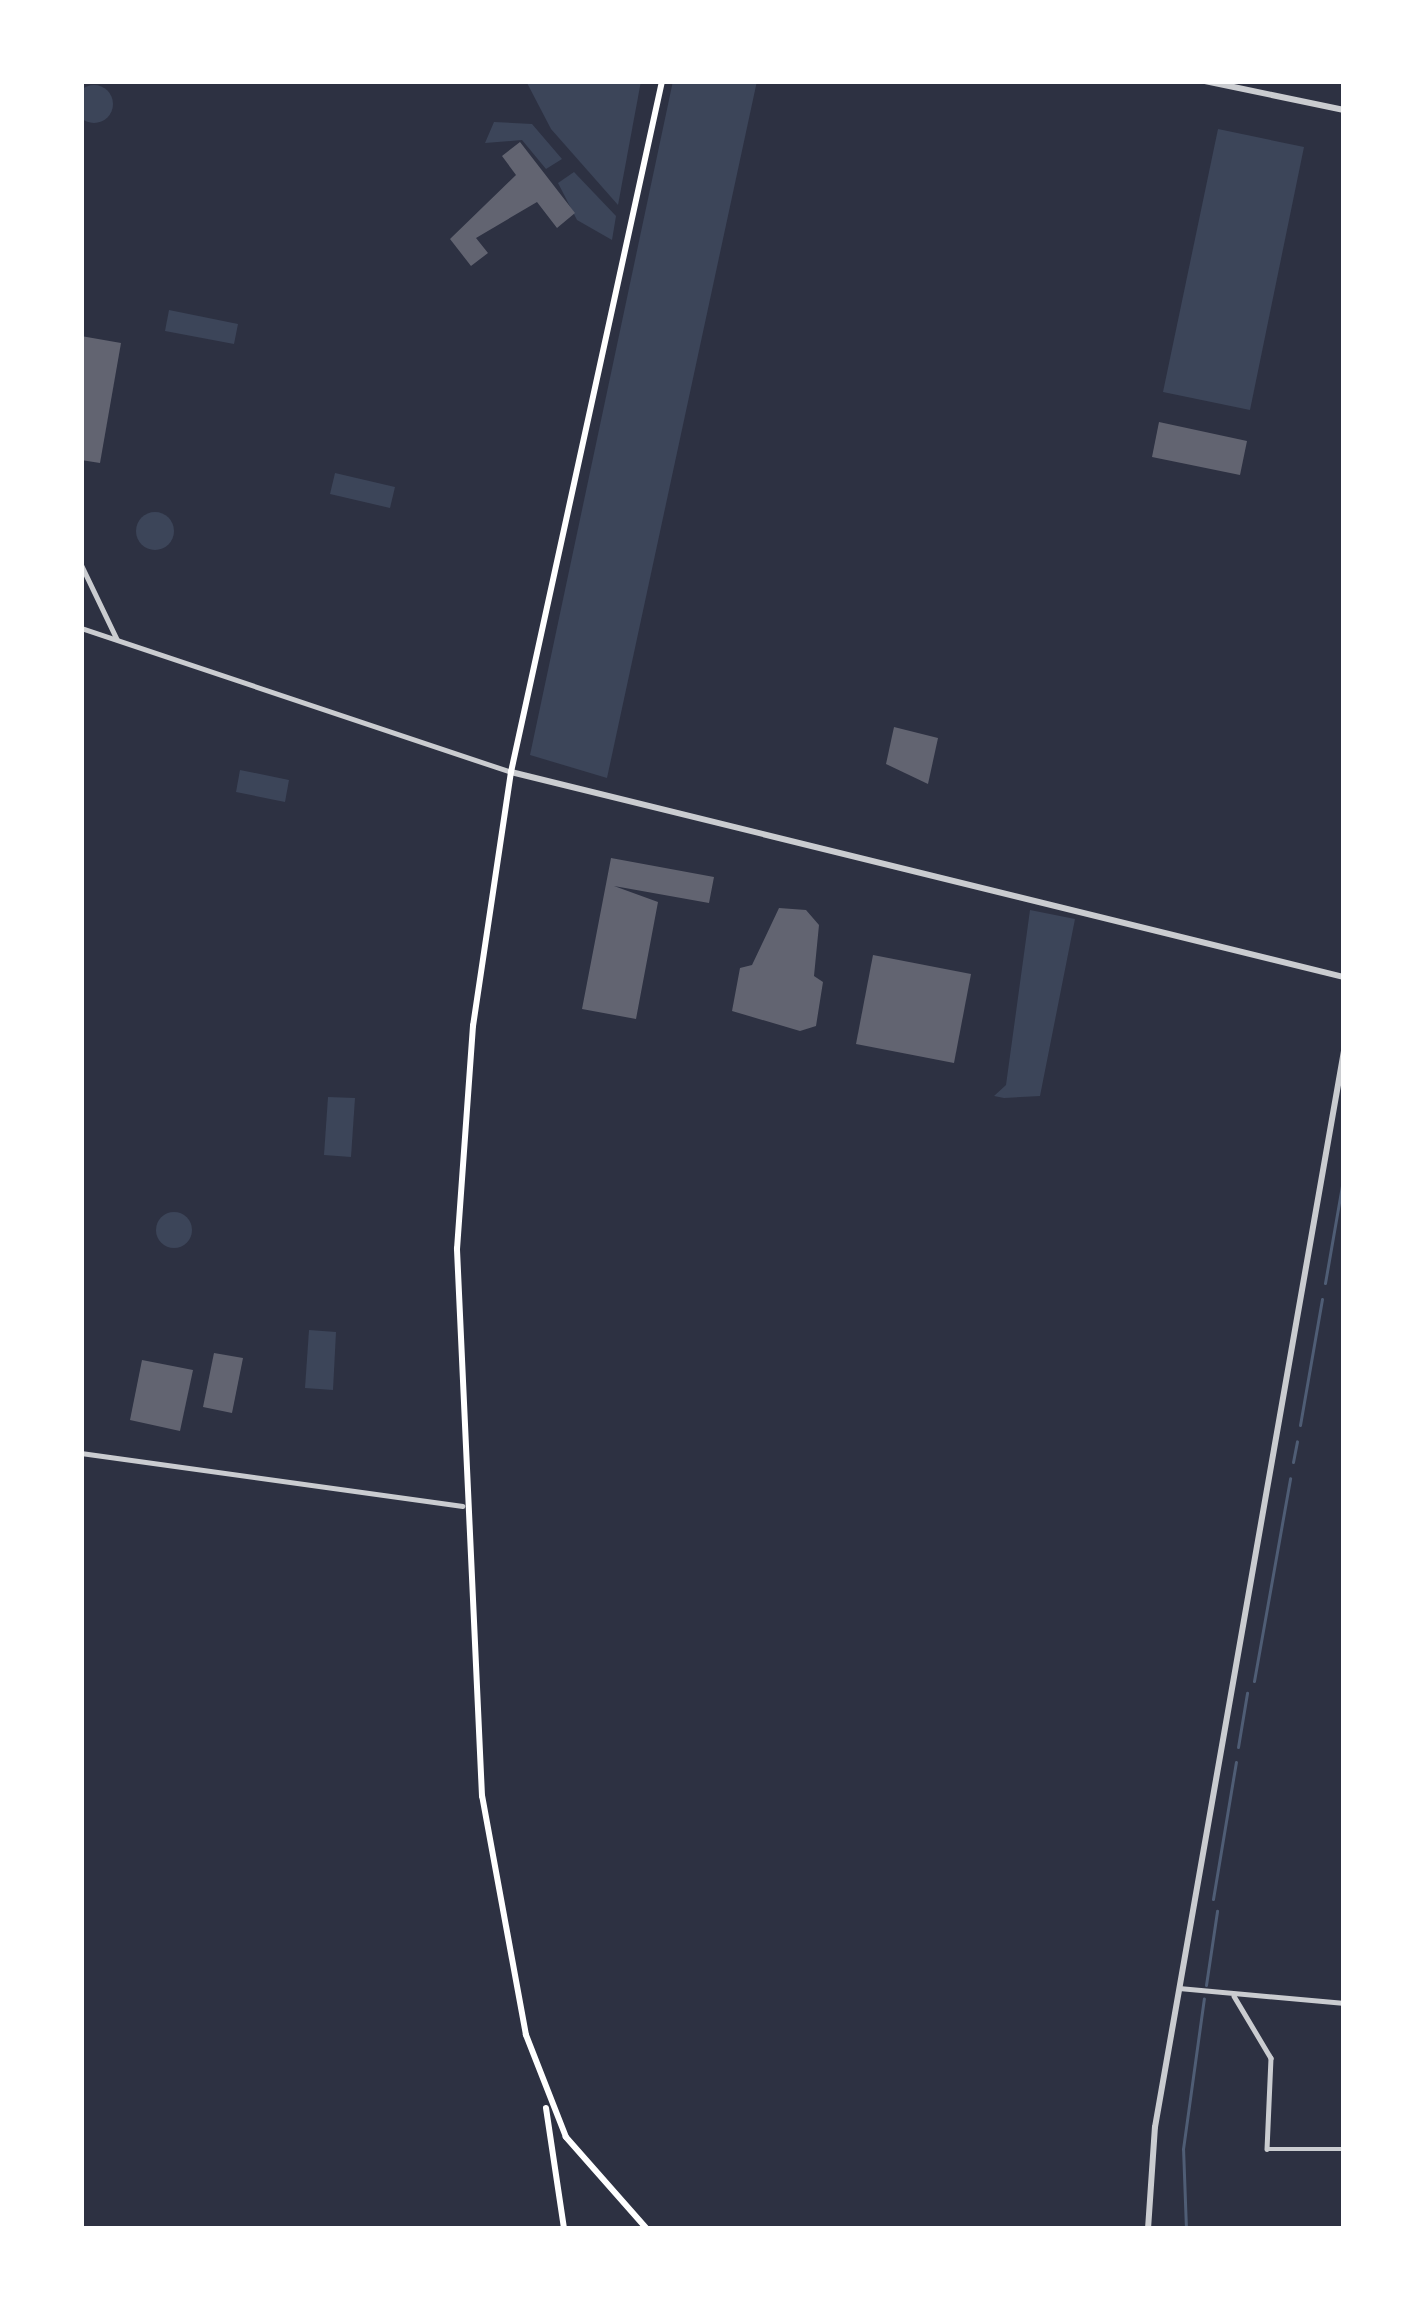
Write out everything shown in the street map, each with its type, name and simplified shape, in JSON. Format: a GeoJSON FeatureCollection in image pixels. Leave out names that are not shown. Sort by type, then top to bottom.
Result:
{"type":"FeatureCollection","features":[{"type":"Feature","properties":{"kind":"main road"},"geometry":{"type":"LineString","coordinates":[[564,2229],[544,2097],[490,1834],[462,1506],[460,1175],[511,772],[662,81]]}},
{"type":"Feature","properties":{"kind":"main road"},"geometry":{"type":"LineString","coordinates":[[544,2097],[583,2163],[646,2229]]}},
{"type":"Feature","properties":{"kind":"street"},"geometry":{"type":"LineString","coordinates":[[1205,81],[1344,110]]}},
{"type":"Feature","properties":{"kind":"street"},"geometry":{"type":"LineString","coordinates":[[81,564],[117,638]]}},
{"type":"Feature","properties":{"kind":"street"},"geometry":{"type":"LineString","coordinates":[[81,630],[117,638],[511,772],[1344,977]]}},
{"type":"Feature","properties":{"kind":"street"},"geometry":{"type":"LineString","coordinates":[[1148,2229],[1179,1988],[1344,1051]]}},
{"type":"Feature","properties":{"kind":"street"},"geometry":{"type":"LineString","coordinates":[[81,1453],[462,1506]]}},
{"type":"Feature","properties":{"kind":"street"},"geometry":{"type":"LineString","coordinates":[[1179,1988],[1344,2003]]}},
{"type":"Feature","properties":{"kind":"street"},"geometry":{"type":"LineString","coordinates":[[1234,1996],[1271,2058],[1267,2149],[1344,2149]]}},
{"type":"Feature","properties":{"kind":"shaded area"},"geometry":{"type":"Polygon","coordinates":[[[526,81],[641,81],[618,205],[551,129],[526,81]]]}},
{"type":"Feature","properties":{"kind":"shaded area"},"geometry":{"type":"Polygon","coordinates":[[[673,81],[757,81],[607,778],[530,755],[673,81]]]}},
{"type":"Feature","properties":{"kind":"shaded area"},"geometry":{"type":"Polygon","coordinates":[[[94,85],[108,90],[113,104],[108,118],[94,123],[80,118],[75,104],[80,90],[94,85]]]}},
{"type":"Feature","properties":{"kind":"shaded area"},"geometry":{"type":"Polygon","coordinates":[[[494,122],[532,124],[562,159],[546,169],[522,140],[485,143],[494,122]]]}},
{"type":"Feature","properties":{"kind":"shaded area"},"geometry":{"type":"Polygon","coordinates":[[[1218,129],[1304,147],[1250,410],[1163,392],[1218,129]]]}},
{"type":"Feature","properties":{"kind":"shaded area"},"geometry":{"type":"Polygon","coordinates":[[[574,172],[616,216],[612,240],[577,220],[558,183],[574,172]]]}},
{"type":"Feature","properties":{"kind":"shaded area"},"geometry":{"type":"Polygon","coordinates":[[[169,310],[238,324],[234,344],[165,331],[169,310]]]}},
{"type":"Feature","properties":{"kind":"shaded area"},"geometry":{"type":"Polygon","coordinates":[[[335,473],[395,487],[390,508],[330,494],[335,473]]]}},
{"type":"Feature","properties":{"kind":"shaded area"},"geometry":{"type":"Polygon","coordinates":[[[155,512],[169,517],[174,531],[169,545],[155,550],[141,545],[136,531],[141,517],[155,512]]]}},
{"type":"Feature","properties":{"kind":"shaded area"},"geometry":{"type":"Polygon","coordinates":[[[240,770],[289,780],[285,802],[236,792],[240,770]]]}},
{"type":"Feature","properties":{"kind":"shaded area"},"geometry":{"type":"Polygon","coordinates":[[[1030,910],[1075,919],[1040,1096],[1004,1098],[994,1096],[1006,1085],[1030,910]]]}},
{"type":"Feature","properties":{"kind":"shaded area"},"geometry":{"type":"Polygon","coordinates":[[[328,1097],[355,1098],[351,1157],[324,1155],[328,1097]]]}},
{"type":"Feature","properties":{"kind":"shaded area"},"geometry":{"type":"Polygon","coordinates":[[[174,1212],[187,1217],[192,1230],[187,1243],[174,1248],[161,1243],[156,1230],[161,1217],[174,1212]]]}},
{"type":"Feature","properties":{"kind":"shaded area"},"geometry":{"type":"Polygon","coordinates":[[[309,1330],[336,1332],[333,1390],[305,1388],[309,1330]]]}},
{"type":"Feature","properties":{"kind":"building"},"geometry":{"type":"Polygon","coordinates":[[[520,142],[575,213],[557,228],[537,202],[476,238],[488,253],[471,266],[450,239],[516,175],[502,156],[520,142]]]}},
{"type":"Feature","properties":{"kind":"building"},"geometry":{"type":"Polygon","coordinates":[[[81,336],[121,343],[100,463],[81,460],[81,336]]]}},
{"type":"Feature","properties":{"kind":"building"},"geometry":{"type":"Polygon","coordinates":[[[1159,422],[1247,441],[1240,475],[1152,457],[1159,422]]]}},
{"type":"Feature","properties":{"kind":"building"},"geometry":{"type":"Polygon","coordinates":[[[894,727],[938,738],[928,784],[886,764],[894,727]]]}},
{"type":"Feature","properties":{"kind":"building"},"geometry":{"type":"Polygon","coordinates":[[[611,858],[714,877],[709,903],[614,886],[658,902],[636,1019],[582,1009],[611,858]]]}},
{"type":"Feature","properties":{"kind":"building"},"geometry":{"type":"Polygon","coordinates":[[[779,908],[806,910],[819,925],[814,976],[823,982],[816,1026],[800,1031],[732,1011],[740,968],[752,965],[779,908]]]}},
{"type":"Feature","properties":{"kind":"building"},"geometry":{"type":"Polygon","coordinates":[[[873,955],[971,974],[954,1063],[856,1044],[873,955]]]}},
{"type":"Feature","properties":{"kind":"building"},"geometry":{"type":"Polygon","coordinates":[[[214,1353],[243,1358],[232,1413],[203,1407],[214,1353]]]}},
{"type":"Feature","properties":{"kind":"building"},"geometry":{"type":"Polygon","coordinates":[[[142,1360],[193,1370],[180,1431],[130,1420],[142,1360]]]}},
{"type":"Feature","properties":{"kind":"waterway"},"geometry":{"type":"LineString","coordinates":[[1342,937],[1344,927]]}},
{"type":"Feature","properties":{"kind":"waterway"},"geometry":{"type":"LineString","coordinates":[[1325,1283],[1343,1180]]}},
{"type":"Feature","properties":{"kind":"waterway"},"geometry":{"type":"LineString","coordinates":[[1300,1425],[1322,1299]]}},
{"type":"Feature","properties":{"kind":"waterway"},"geometry":{"type":"LineString","coordinates":[[1293,1462],[1297,1441]]}},
{"type":"Feature","properties":{"kind":"waterway"},"geometry":{"type":"LineString","coordinates":[[1254,1681],[1290,1478]]}},
{"type":"Feature","properties":{"kind":"waterway"},"geometry":{"type":"LineString","coordinates":[[1238,1747],[1247,1693]]}},
{"type":"Feature","properties":{"kind":"waterway"},"geometry":{"type":"LineString","coordinates":[[1213,1899],[1236,1762]]}},
{"type":"Feature","properties":{"kind":"waterway"},"geometry":{"type":"LineString","coordinates":[[1206,1985],[1217,1911]]}},
{"type":"Feature","properties":{"kind":"waterway"},"geometry":{"type":"LineString","coordinates":[[1186,2229],[1183,2149],[1204,1998]]}}]}
